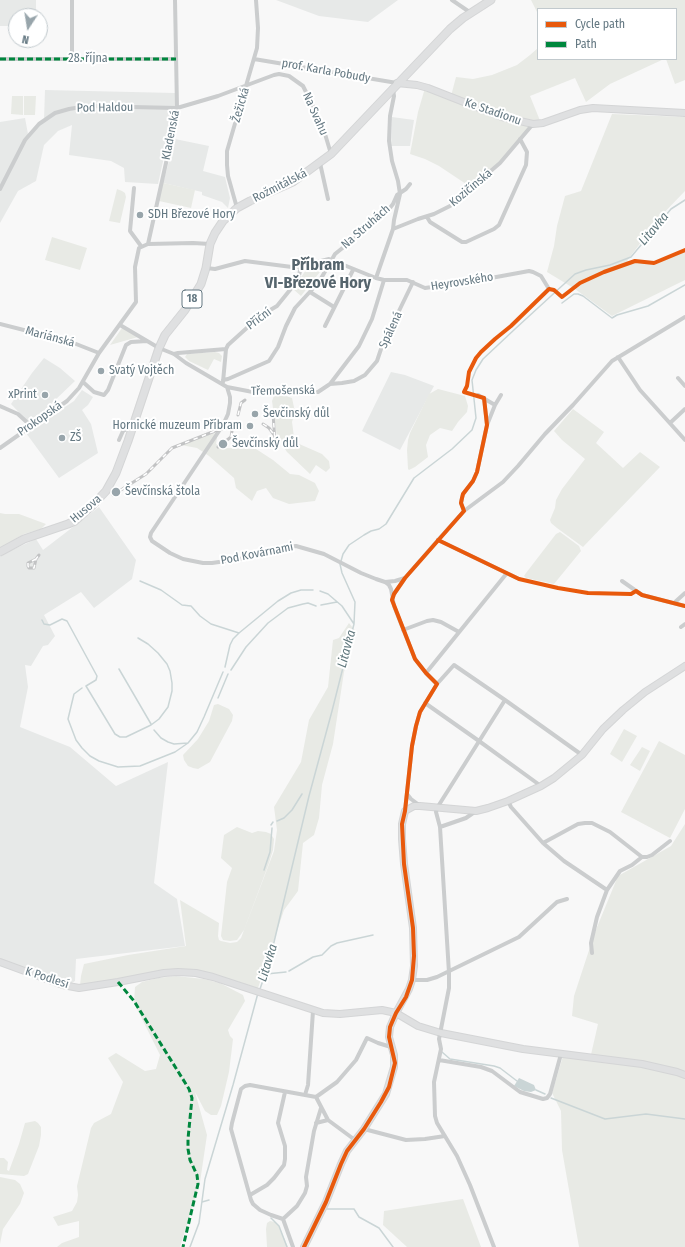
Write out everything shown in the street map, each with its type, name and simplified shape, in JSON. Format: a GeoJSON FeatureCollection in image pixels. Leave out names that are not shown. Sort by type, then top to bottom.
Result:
{"type":"FeatureCollection","features":[{"type":"Feature","properties":{"kind":"main road","name":"Rožmitálská"},"geometry":{"type":"LineString","coordinates":[[159,348],[165,336],[186,310],[201,284],[206,268],[210,244],[223,221],[237,208],[293,182],[331,154],[450,29],[491,0]]}},
{"type":"Feature","properties":{"kind":"main road","name":"Husova"},"geometry":{"type":"LineString","coordinates":[[0,552],[24,539],[68,524],[82,515],[102,497],[112,482],[159,348]]}},
{"type":"Feature","properties":{"kind":"street"},"geometry":{"type":"LineString","coordinates":[[72,0],[72,59]]}},
{"type":"Feature","properties":{"kind":"street","name":"Kladenská"},"geometry":{"type":"LineString","coordinates":[[148,244],[177,108],[176,0]]}},
{"type":"Feature","properties":{"kind":"street","name":"Žežická"},"geometry":{"type":"LineString","coordinates":[[237,208],[228,176],[227,151],[247,85],[258,40],[256,0]]}},
{"type":"Feature","properties":{"kind":"street"},"geometry":{"type":"LineString","coordinates":[[452,0],[471,13]]}},
{"type":"Feature","properties":{"kind":"street","name":"28. října"},"geometry":{"type":"LineString","coordinates":[[0,59],[176,59]]}},
{"type":"Feature","properties":{"kind":"street","name":"prof. Karla Pobudy"},"geometry":{"type":"LineString","coordinates":[[254,59],[395,86]]}},
{"type":"Feature","properties":{"kind":"street","name":"Na Svahu"},"geometry":{"type":"LineString","coordinates":[[247,85],[279,74],[289,76],[299,82],[306,92],[322,124],[331,154]]}},
{"type":"Feature","properties":{"kind":"street","name":"Pod Haldou"},"geometry":{"type":"LineString","coordinates":[[0,189],[26,140],[39,124],[56,113],[87,106],[177,108],[218,96],[247,85]]}},
{"type":"Feature","properties":{"kind":"street","name":"Ke Stadionu"},"geometry":{"type":"LineString","coordinates":[[395,86],[417,85],[428,88],[502,117],[533,124],[543,123],[580,110],[593,108],[685,113]]}},
{"type":"Feature","properties":{"kind":"street","name":"Na Struhách"},"geometry":{"type":"LineString","coordinates":[[376,278],[393,229],[400,194],[389,141],[390,116],[395,86]]}},
{"type":"Feature","properties":{"kind":"street","name":"Kozičínská"},"geometry":{"type":"LineString","coordinates":[[393,229],[443,210],[459,199],[500,163],[533,124]]}},
{"type":"Feature","properties":{"kind":"street"},"geometry":{"type":"LineString","coordinates":[[427,217],[430,222],[462,242],[466,242],[494,229],[499,225],[526,165],[527,152],[520,139]]}},
{"type":"Feature","properties":{"kind":"street"},"geometry":{"type":"LineString","coordinates":[[320,163],[328,199]]}},
{"type":"Feature","properties":{"kind":"street","name":"Na Struhách"},"geometry":{"type":"LineString","coordinates":[[223,382],[269,361],[278,347],[295,308],[319,282],[335,254],[386,213],[397,196],[410,184]]}},
{"type":"Feature","properties":{"kind":"street"},"geometry":{"type":"LineString","coordinates":[[134,188],[130,231],[141,246],[148,244],[210,244]]}},
{"type":"Feature","properties":{"kind":"street","name":"Prokopská"},"geometry":{"type":"LineString","coordinates":[[0,448],[67,401],[79,388],[99,353],[136,302],[135,267],[137,253],[141,246]]}},
{"type":"Feature","properties":{"kind":"street"},"geometry":{"type":"LineString","coordinates":[[206,268],[215,268],[245,261],[282,267],[301,266],[325,260],[332,260]]}},
{"type":"Feature","properties":{"kind":"street","name":"Heyrovského"},"geometry":{"type":"LineString","coordinates":[[332,260],[353,270],[376,278],[384,280],[407,280],[425,288],[529,271],[541,276],[549,289]]}},
{"type":"Feature","properties":{"kind":"street","name":"Příční"},"geometry":{"type":"LineString","coordinates":[[226,349],[260,316],[277,306],[295,285],[300,275],[301,266]]}},
{"type":"Feature","properties":{"kind":"street"},"geometry":{"type":"LineString","coordinates":[[325,326],[353,270]]}},
{"type":"Feature","properties":{"kind":"street"},"geometry":{"type":"LineString","coordinates":[[330,384],[345,366],[365,335],[372,319],[384,280]]}},
{"type":"Feature","properties":{"kind":"street","name":"Spálená"},"geometry":{"type":"LineString","coordinates":[[365,375],[378,361],[382,346],[413,282]]}},
{"type":"Feature","properties":{"kind":"street"},"geometry":{"type":"LineString","coordinates":[[310,292],[334,306]]}},
{"type":"Feature","properties":{"kind":"street"},"geometry":{"type":"LineString","coordinates":[[392,600],[394,594],[405,578],[464,511],[503,482],[607,366],[618,357],[685,317]]}},
{"type":"Feature","properties":{"kind":"street","name":"Mariánská"},"geometry":{"type":"LineString","coordinates":[[0,324],[71,342],[99,353]]}},
{"type":"Feature","properties":{"kind":"street","name":"Třemošenská"},"geometry":{"type":"LineString","coordinates":[[120,324],[159,348],[174,354],[186,363],[223,382],[227,387],[258,393],[278,394],[318,392],[330,384],[354,381],[365,375]]}},
{"type":"Feature","properties":{"kind":"street"},"geometry":{"type":"LineString","coordinates":[[83,382],[94,392],[104,395],[108,390],[126,345],[131,342],[147,341]]}},
{"type":"Feature","properties":{"kind":"street"},"geometry":{"type":"LineString","coordinates":[[174,354],[178,352],[226,349],[223,382]]}},
{"type":"Feature","properties":{"kind":"street"},"geometry":{"type":"LineString","coordinates":[[618,357],[640,390],[685,440]]}},
{"type":"Feature","properties":{"kind":"street"},"geometry":{"type":"LineString","coordinates":[[678,378],[685,386]]}},
{"type":"Feature","properties":{"kind":"street","name":"Pod Kovárnami"},"geometry":{"type":"LineString","coordinates":[[227,387],[230,403],[228,414],[223,425],[152,533],[151,539],[170,553],[183,559],[202,563],[240,559],[287,546],[304,548],[324,554],[364,575],[385,582]]}},
{"type":"Feature","properties":{"kind":"street"},"geometry":{"type":"LineString","coordinates":[[478,395],[495,405]]}},
{"type":"Feature","properties":{"kind":"street"},"geometry":{"type":"LineString","coordinates":[[464,511],[461,503],[463,494],[473,481],[477,472],[487,425],[495,405],[501,395]]}},
{"type":"Feature","properties":{"kind":"street"},"geometry":{"type":"LineString","coordinates":[[484,398],[487,425]]}},
{"type":"Feature","properties":{"kind":"street"},"geometry":{"type":"LineString","coordinates":[[0,406],[18,414],[31,426]]}},
{"type":"Feature","properties":{"kind":"street"},"geometry":{"type":"LineString","coordinates":[[670,423],[685,409]]}},
{"type":"Feature","properties":{"kind":"street","name":"Husova"},"geometry":{"type":"LineString","coordinates":[[119,440],[122,431],[132,426]]}},
{"type":"Feature","properties":{"kind":"street"},"geometry":{"type":"LineString","coordinates":[[438,540],[519,579]]}},
{"type":"Feature","properties":{"kind":"street"},"geometry":{"type":"LineString","coordinates":[[426,673],[507,573]]}},
{"type":"Feature","properties":{"kind":"street"},"geometry":{"type":"LineString","coordinates":[[385,582],[405,578]]}},
{"type":"Feature","properties":{"kind":"street"},"geometry":{"type":"LineString","coordinates":[[622,581],[642,595],[685,606]]}},
{"type":"Feature","properties":{"kind":"street"},"geometry":{"type":"LineString","coordinates":[[385,582],[391,589],[392,600],[415,659],[437,684]]}},
{"type":"Feature","properties":{"kind":"street"},"geometry":{"type":"LineString","coordinates":[[674,603],[685,593]]}},
{"type":"Feature","properties":{"kind":"street"},"geometry":{"type":"LineString","coordinates":[[403,630],[427,620],[433,620],[441,622],[459,632]]}},
{"type":"Feature","properties":{"kind":"street"},"geometry":{"type":"LineString","coordinates":[[681,627],[685,624]]}},
{"type":"Feature","properties":{"kind":"street"},"geometry":{"type":"LineString","coordinates":[[304,1247],[326,1202],[341,1164],[389,1087],[395,1063],[389,1033],[392,1021],[406,997],[412,980],[414,956],[413,928],[404,864],[402,824],[415,732],[424,703],[437,684],[454,665],[582,755]]}},
{"type":"Feature","properties":{"kind":"street"},"geometry":{"type":"LineString","coordinates":[[405,811],[414,806],[420,806],[476,811],[508,801],[541,786],[554,778],[582,755],[623,710],[645,692],[685,666]]}},
{"type":"Feature","properties":{"kind":"street"},"geometry":{"type":"LineString","coordinates":[[494,1247],[457,1156],[437,1123],[435,1116],[434,1082],[439,1060],[439,1039],[448,988],[449,973],[440,827],[436,812],[437,808],[505,700]]}},
{"type":"Feature","properties":{"kind":"street"},"geometry":{"type":"LineString","coordinates":[[424,703],[480,741],[541,786]]}},
{"type":"Feature","properties":{"kind":"street"},"geometry":{"type":"LineString","coordinates":[[407,793],[411,799],[420,806]]}},
{"type":"Feature","properties":{"kind":"street"},"geometry":{"type":"LineString","coordinates":[[508,801],[511,807],[543,843],[564,862],[607,890]]}},
{"type":"Feature","properties":{"kind":"street"},"geometry":{"type":"LineString","coordinates":[[440,827],[466,818],[476,811]]}},
{"type":"Feature","properties":{"kind":"street"},"geometry":{"type":"LineString","coordinates":[[543,843],[578,824],[592,823],[610,832],[642,857]]}},
{"type":"Feature","properties":{"kind":"street"},"geometry":{"type":"LineString","coordinates":[[592,953],[591,943],[597,917],[607,890],[620,871],[632,865],[642,857],[652,855],[670,841]]}},
{"type":"Feature","properties":{"kind":"street"},"geometry":{"type":"LineString","coordinates":[[412,980],[437,978],[519,937],[557,902],[567,899]]}},
{"type":"Feature","properties":{"kind":"street","name":"K Podlesí"},"geometry":{"type":"LineString","coordinates":[[0,962],[71,987],[89,987],[164,973],[196,973],[214,977],[313,1010],[332,1014],[382,1010],[396,1013]]}},
{"type":"Feature","properties":{"kind":"street"},"geometry":{"type":"LineString","coordinates":[[305,1095],[308,1085],[313,1010]]}},
{"type":"Feature","properties":{"kind":"street"},"geometry":{"type":"LineString","coordinates":[[396,1013],[418,1026],[441,1033],[523,1049],[642,1064],[659,1067],[685,1075]]}},
{"type":"Feature","properties":{"kind":"street"},"geometry":{"type":"LineString","coordinates":[[283,1218],[265,1213],[256,1208],[251,1200],[231,1129],[241,1089],[250,1084],[316,1097],[337,1082],[356,1060],[367,1038],[378,1044],[391,1047]]}},
{"type":"Feature","properties":{"kind":"street"},"geometry":{"type":"LineString","coordinates":[[439,1060],[481,1067],[492,1071],[520,1092],[543,1099],[548,1098],[550,1094],[561,1054]]}},
{"type":"Feature","properties":{"kind":"street"},"geometry":{"type":"LineString","coordinates":[[250,1195],[270,1182],[280,1172],[284,1165],[285,1146],[278,1123],[285,1092]]}},
{"type":"Feature","properties":{"kind":"street"},"geometry":{"type":"LineString","coordinates":[[316,1097],[328,1120],[355,1140]]}},
{"type":"Feature","properties":{"kind":"street"},"geometry":{"type":"LineString","coordinates":[[283,1218],[297,1206],[305,1193],[307,1186],[306,1177],[316,1123],[321,1108]]}},
{"type":"Feature","properties":{"kind":"street"},"geometry":{"type":"LineString","coordinates":[[316,1123],[328,1120]]}},
{"type":"Feature","properties":{"kind":"street"},"geometry":{"type":"LineString","coordinates":[[364,1129],[406,1140],[445,1136]]}},
{"type":"Feature","properties":{"kind":"street"},"geometry":{"type":"LineString","coordinates":[[283,1218],[293,1247]]}},
{"type":"Feature","properties":{"kind":"shaded area"},"geometry":{"type":"Polygon","coordinates":[[[0,0],[36,0],[36,8],[8,8],[8,26],[0,26],[0,0]]]}},
{"type":"Feature","properties":{"kind":"shaded area"},"geometry":{"type":"Polygon","coordinates":[[[276,0],[398,0],[368,22],[319,16],[276,0]]]}},
{"type":"Feature","properties":{"kind":"shaded area"},"geometry":{"type":"Polygon","coordinates":[[[531,0],[685,0],[685,80],[675,84],[666,60],[677,60],[677,8],[537,8],[537,12],[531,0]]]}},
{"type":"Feature","properties":{"kind":"shaded area"},"geometry":{"type":"Polygon","coordinates":[[[537,49],[537,60],[662,60],[610,84],[586,102],[575,78],[530,96],[541,123],[508,119],[451,96],[456,77],[473,79],[492,75],[517,65],[537,49]]]}},
{"type":"Feature","properties":{"kind":"shaded area"},"geometry":{"type":"Polygon","coordinates":[[[425,88],[531,124],[500,163],[469,186],[439,166],[410,154],[418,112],[425,88]]]}},
{"type":"Feature","properties":{"kind":"shaded area"},"geometry":{"type":"Polygon","coordinates":[[[45,90],[175,93],[175,107],[158,184],[125,182],[124,168],[111,161],[69,155],[72,125],[58,131],[44,145],[36,181],[18,191],[0,223],[0,122],[25,118],[28,134],[44,120],[45,90]]]}},
{"type":"Feature","properties":{"kind":"shaded area"},"geometry":{"type":"Polygon","coordinates":[[[12,96],[23,96],[23,115],[11,114],[12,96]]]}},
{"type":"Feature","properties":{"kind":"shaded area"},"geometry":{"type":"Polygon","coordinates":[[[24,96],[36,96],[35,115],[24,115],[24,96]]]}},
{"type":"Feature","properties":{"kind":"shaded area"},"geometry":{"type":"Polygon","coordinates":[[[612,114],[685,117],[685,191],[659,218],[627,261],[653,264],[685,251],[685,280],[612,316],[575,289],[547,272],[565,196],[581,191],[612,114]]]}},
{"type":"Feature","properties":{"kind":"shaded area"},"geometry":{"type":"Polygon","coordinates":[[[392,117],[414,120],[410,146],[391,146],[392,117]]]}},
{"type":"Feature","properties":{"kind":"shaded area"},"geometry":{"type":"Polygon","coordinates":[[[175,139],[209,146],[203,171],[225,177],[230,198],[228,208],[222,202],[202,195],[202,192],[163,183],[175,139]]]}},
{"type":"Feature","properties":{"kind":"shaded area"},"geometry":{"type":"Polygon","coordinates":[[[163,183],[195,190],[191,208],[159,201],[163,183]]]}},
{"type":"Feature","properties":{"kind":"shaded area"},"geometry":{"type":"Polygon","coordinates":[[[117,189],[125,193],[126,197],[120,223],[109,221],[117,189]]]}},
{"type":"Feature","properties":{"kind":"shaded area"},"geometry":{"type":"Polygon","coordinates":[[[52,237],[87,248],[80,270],[45,260],[52,237]]]}},
{"type":"Feature","properties":{"kind":"shaded area"},"geometry":{"type":"Polygon","coordinates":[[[327,263],[301,296],[293,289],[308,267],[327,263]]]}},
{"type":"Feature","properties":{"kind":"shaded area"},"geometry":{"type":"Polygon","coordinates":[[[122,328],[138,337],[110,345],[122,328]]]}},
{"type":"Feature","properties":{"kind":"shaded area"},"geometry":{"type":"Polygon","coordinates":[[[215,352],[222,356],[221,362],[214,359],[208,370],[189,361],[185,357],[187,354],[215,352]]]}},
{"type":"Feature","properties":{"kind":"shaded area"},"geometry":{"type":"Polygon","coordinates":[[[44,358],[60,368],[75,381],[30,424],[11,404],[44,358]]]}},
{"type":"Feature","properties":{"kind":"shaded area"},"geometry":{"type":"Polygon","coordinates":[[[391,372],[405,375],[434,386],[400,450],[362,431],[391,372]]]}},
{"type":"Feature","properties":{"kind":"shaded area"},"geometry":{"type":"Polygon","coordinates":[[[438,389],[465,396],[468,406],[467,412],[452,431],[440,428],[430,435],[426,445],[428,457],[409,470],[407,450],[410,433],[429,394],[438,389]]]}},
{"type":"Feature","properties":{"kind":"shaded area","name":"ZŠ"},"geometry":{"type":"Polygon","coordinates":[[[82,390],[93,397],[88,405],[82,410],[91,424],[98,453],[59,478],[26,433],[74,401],[82,390]]]}},
{"type":"Feature","properties":{"kind":"shaded area"},"geometry":{"type":"Polygon","coordinates":[[[274,396],[286,396],[292,398],[295,412],[292,422],[294,437],[297,443],[322,454],[329,461],[330,468],[326,472],[316,465],[310,474],[287,452],[277,437],[272,401],[274,396]]]}},
{"type":"Feature","properties":{"kind":"shaded area"},"geometry":{"type":"Polygon","coordinates":[[[573,409],[604,432],[596,443],[623,468],[640,452],[660,467],[583,547],[557,528],[551,523],[550,520],[555,508],[556,500],[562,489],[585,459],[562,440],[554,431],[573,409]]]}},
{"type":"Feature","properties":{"kind":"shaded area"},"geometry":{"type":"Polygon","coordinates":[[[218,432],[216,444],[224,448],[256,449],[273,460],[290,474],[299,475],[315,483],[319,491],[315,501],[289,504],[273,498],[266,488],[257,491],[252,501],[236,488],[234,478],[209,456],[197,448],[181,445],[218,432]]]}},
{"type":"Feature","properties":{"kind":"shaded area"},"geometry":{"type":"Polygon","coordinates":[[[99,507],[136,560],[132,579],[94,608],[81,592],[44,615],[55,636],[48,645],[43,646],[31,666],[25,665],[28,687],[20,727],[70,747],[116,786],[168,762],[154,883],[177,899],[185,946],[76,959],[75,981],[70,984],[0,959],[0,557],[36,539],[43,550],[99,507]]]}},
{"type":"Feature","properties":{"kind":"shaded area"},"geometry":{"type":"Polygon","coordinates":[[[0,513],[19,514],[46,524],[41,529],[24,534],[0,548],[0,513]]]}},
{"type":"Feature","properties":{"kind":"shaded area"},"geometry":{"type":"Polygon","coordinates":[[[560,532],[579,546],[581,551],[554,584],[526,578],[524,576],[526,573],[556,534],[560,532]]]}},
{"type":"Feature","properties":{"kind":"shaded area"},"geometry":{"type":"Polygon","coordinates":[[[349,623],[357,633],[344,672],[333,744],[322,785],[319,818],[314,835],[303,843],[298,891],[284,910],[258,988],[217,975],[176,969],[80,985],[84,964],[128,955],[186,946],[180,900],[219,923],[219,940],[230,943],[237,942],[241,938],[274,851],[277,830],[274,807],[301,762],[309,720],[328,687],[333,640],[339,638],[349,623]]]}},
{"type":"Feature","properties":{"kind":"shaded area"},"geometry":{"type":"Polygon","coordinates":[[[218,704],[229,709],[233,715],[232,721],[210,762],[198,769],[188,766],[183,755],[198,739],[209,721],[214,705],[218,704]]]}},
{"type":"Feature","properties":{"kind":"shaded area"},"geometry":{"type":"Polygon","coordinates":[[[624,729],[637,736],[622,762],[610,754],[624,729]]]}},
{"type":"Feature","properties":{"kind":"shaded area"},"geometry":{"type":"Polygon","coordinates":[[[659,741],[685,755],[685,809],[670,838],[621,812],[659,741]]]}},
{"type":"Feature","properties":{"kind":"shaded area"},"geometry":{"type":"Polygon","coordinates":[[[642,747],[650,751],[640,771],[630,765],[642,747]]]}},
{"type":"Feature","properties":{"kind":"shaded area"},"geometry":{"type":"Polygon","coordinates":[[[685,824],[685,1247],[579,1247],[562,1150],[561,1111],[552,1093],[563,1056],[590,1059],[598,1024],[572,1016],[574,996],[595,932],[618,876],[671,846],[685,824]]]}},
{"type":"Feature","properties":{"kind":"shaded area"},"geometry":{"type":"Polygon","coordinates":[[[237,827],[252,833],[258,831],[266,832],[271,834],[274,839],[273,850],[269,863],[244,930],[237,940],[230,941],[223,940],[221,936],[227,882],[232,868],[221,858],[224,835],[237,827]]]}},
{"type":"Feature","properties":{"kind":"shaded area"},"geometry":{"type":"Polygon","coordinates":[[[176,976],[204,979],[220,983],[243,995],[245,1001],[228,1030],[233,1039],[229,1072],[221,1106],[217,1115],[211,1115],[205,1111],[195,1092],[207,1135],[200,1182],[180,1247],[57,1247],[62,1243],[79,1237],[79,1221],[58,1226],[53,1217],[72,1211],[77,1202],[77,1186],[91,1128],[94,1123],[111,1114],[123,1082],[108,1058],[116,1053],[145,1071],[156,1069],[160,1055],[134,1003],[135,987],[142,982],[176,976]]]}},
{"type":"Feature","properties":{"kind":"shaded area"},"geometry":{"type":"Polygon","coordinates":[[[519,1078],[534,1085],[536,1090],[531,1092],[524,1091],[514,1086],[519,1078]]]}},
{"type":"Feature","properties":{"kind":"shaded area"},"geometry":{"type":"Polygon","coordinates":[[[35,1121],[41,1127],[41,1135],[39,1146],[28,1174],[24,1176],[0,1174],[0,1158],[4,1158],[8,1162],[7,1170],[9,1171],[25,1123],[35,1121]]]}},
{"type":"Feature","properties":{"kind":"shaded area"},"geometry":{"type":"Polygon","coordinates":[[[0,1177],[15,1180],[20,1184],[24,1193],[20,1204],[3,1229],[0,1244],[0,1177]]]}},
{"type":"Feature","properties":{"kind":"shaded area"},"geometry":{"type":"Polygon","coordinates":[[[463,1199],[481,1247],[407,1247],[383,1225],[384,1211],[463,1199]]]}},
{"type":"Feature","properties":{"kind":"shaded area"},"geometry":{"type":"Polygon","coordinates":[[[270,1221],[275,1222],[279,1226],[288,1247],[267,1247],[266,1229],[267,1223],[270,1221]]]}},
{"type":"Feature","properties":{"kind":"waterway","name":"Litavka"},"geometry":{"type":"LineString","coordinates":[[341,561],[343,554],[349,545],[371,531],[379,529],[386,524],[414,478],[452,449],[472,430],[476,418],[472,380],[483,359],[575,274],[610,265],[631,257],[671,209],[685,200]]}},
{"type":"Feature","properties":{"kind":"waterway"},"geometry":{"type":"LineString","coordinates":[[562,303],[574,294],[578,294],[583,296],[612,318],[617,315],[648,306],[685,285]]}},
{"type":"Feature","properties":{"kind":"waterway","name":"Litavka"},"geometry":{"type":"LineString","coordinates":[[260,989],[269,963],[309,796],[354,624],[355,602],[342,573],[340,564]]}},
{"type":"Feature","properties":{"kind":"waterway"},"geometry":{"type":"LineString","coordinates":[[140,581],[161,590],[182,605],[191,606],[200,616],[211,624],[239,633]]}},
{"type":"Feature","properties":{"kind":"waterway"},"geometry":{"type":"LineString","coordinates":[[225,667],[230,645],[239,633],[278,601],[291,593],[301,590],[313,590]]}},
{"type":"Feature","properties":{"kind":"waterway"},"geometry":{"type":"LineString","coordinates":[[320,591],[328,594],[342,606],[354,624]]}},
{"type":"Feature","properties":{"kind":"waterway"},"geometry":{"type":"LineString","coordinates":[[321,605],[337,602]]}},
{"type":"Feature","properties":{"kind":"waterway"},"geometry":{"type":"LineString","coordinates":[[231,670],[246,647],[268,623],[288,608],[308,603],[316,606]]}},
{"type":"Feature","properties":{"kind":"waterway"},"geometry":{"type":"LineString","coordinates":[[42,620],[44,624],[50,625],[62,619],[67,621],[97,676],[96,680],[86,686],[115,734],[120,737],[126,737],[151,725],[159,719],[168,707],[172,691],[170,671],[167,664],[148,644],[138,638]]}},
{"type":"Feature","properties":{"kind":"waterway"},"geometry":{"type":"LineString","coordinates":[[119,669],[151,724]]}},
{"type":"Feature","properties":{"kind":"waterway"},"geometry":{"type":"LineString","coordinates":[[154,730],[161,738],[168,742],[174,744],[188,743],[197,732],[223,672]]}},
{"type":"Feature","properties":{"kind":"waterway"},"geometry":{"type":"LineString","coordinates":[[218,698],[228,674]]}},
{"type":"Feature","properties":{"kind":"waterway"},"geometry":{"type":"LineString","coordinates":[[82,688],[74,694],[68,719],[76,740],[90,756],[99,761],[118,767],[140,766],[175,752],[188,743]]}},
{"type":"Feature","properties":{"kind":"waterway"},"geometry":{"type":"LineString","coordinates":[[277,821],[284,818],[292,810],[302,794]]}},
{"type":"Feature","properties":{"kind":"waterway"},"geometry":{"type":"LineString","coordinates":[[264,870],[270,852],[272,828]]}},
{"type":"Feature","properties":{"kind":"waterway"},"geometry":{"type":"LineString","coordinates":[[289,971],[313,957],[322,955],[331,946],[337,943],[373,935]]}},
{"type":"Feature","properties":{"kind":"waterway"},"geometry":{"type":"LineString","coordinates":[[266,974],[286,972]]}},
{"type":"Feature","properties":{"kind":"waterway","name":"Litavka"},"geometry":{"type":"LineString","coordinates":[[190,1247],[199,1223],[205,1179],[258,993]]}},
{"type":"Feature","properties":{"kind":"waterway"},"geometry":{"type":"LineString","coordinates":[[442,1052],[450,1059],[500,1068],[517,1081]]}},
{"type":"Feature","properties":{"kind":"waterway"},"geometry":{"type":"LineString","coordinates":[[536,1090],[545,1094]]}},
{"type":"Feature","properties":{"kind":"waterway"},"geometry":{"type":"LineString","coordinates":[[551,1098],[605,1119],[646,1114],[685,1119]]}},
{"type":"Feature","properties":{"kind":"waterway","name":"Litavka"},"geometry":{"type":"LineString","coordinates":[[202,1202],[209,1200]]}},
{"type":"Feature","properties":{"kind":"waterway"},"geometry":{"type":"LineString","coordinates":[[326,1209],[354,1209],[359,1217],[379,1228],[393,1247]]}},
{"type":"Feature","properties":{"kind":"waterway"},"geometry":{"type":"LineString","coordinates":[[271,1218],[279,1226],[287,1247]]}},
{"type":"Feature","properties":{"kind":"railway"},"geometry":{"type":"LineString","coordinates":[[238,415],[241,403],[245,400]]}},
{"type":"Feature","properties":{"kind":"railway"},"geometry":{"type":"LineString","coordinates":[[273,414],[275,441]]}},
{"type":"Feature","properties":{"kind":"railway"},"geometry":{"type":"LineString","coordinates":[[263,424],[269,428],[275,436]]}},
{"type":"Feature","properties":{"kind":"railway"},"geometry":{"type":"LineString","coordinates":[[113,495],[146,474],[172,448],[215,431],[230,427],[232,431],[231,437],[218,447]]}},
{"type":"Feature","properties":{"kind":"railway"},"geometry":{"type":"LineString","coordinates":[[36,559],[28,563],[29,568],[34,568],[36,559],[39,555]]}},
{"type":"Feature","properties":{"kind":"marked path"},"geometry":{"type":"LineString","coordinates":[[0,59],[176,59]]}},
{"type":"Feature","properties":{"kind":"marked path"},"geometry":{"type":"LineString","coordinates":[[118,982],[134,1001],[189,1089],[192,1098],[188,1149],[190,1160],[197,1175],[198,1184],[183,1247]]}},
{"type":"Feature","properties":{"kind":"cycle path"},"geometry":{"type":"LineString","coordinates":[[304,1247],[326,1202],[347,1151],[364,1129],[389,1087],[395,1063],[389,1037],[390,1027],[396,1013],[406,997],[412,980],[414,956],[413,928],[404,864],[402,824],[416,726],[420,712],[437,684],[415,659],[392,600],[394,594],[405,578],[464,511],[461,503],[463,494],[473,481],[477,472],[487,425],[484,398],[464,392],[467,386],[469,372],[476,358],[481,352],[511,326],[549,289],[554,290],[562,297],[580,283],[604,272],[635,261],[654,263],[685,250]]}},
{"type":"Feature","properties":{"kind":"cycle path"},"geometry":{"type":"LineString","coordinates":[[438,540],[519,579],[588,593],[631,594],[636,591],[642,595],[685,606]]}},
{"type":"Feature","properties":{"kind":"place","name":"SDH Březové Hory"},"geometry":{"type":"Point","coordinates":[140,215]}},
{"type":"Feature","properties":{"kind":"place","name":"Svatý Vojtěch"},"geometry":{"type":"Point","coordinates":[101,371]}},
{"type":"Feature","properties":{"kind":"place","name":"xPrint"},"geometry":{"type":"Point","coordinates":[45,395]}},
{"type":"Feature","properties":{"kind":"place","name":"Ševčinský důl"},"geometry":{"type":"Point","coordinates":[255,414]}},
{"type":"Feature","properties":{"kind":"place","name":"Hornické muzeum Příbram"},"geometry":{"type":"Point","coordinates":[250,426]}},
{"type":"Feature","properties":{"kind":"place","name":"ZŠ"},"geometry":{"type":"Point","coordinates":[62,438]}},
{"type":"Feature","properties":{"kind":"place","name":"Ševčínský důl"},"geometry":{"type":"Point","coordinates":[223,444]}},
{"type":"Feature","properties":{"kind":"place","name":"Ševčínská štola"},"geometry":{"type":"Point","coordinates":[116,492]}},
{"type":"Feature","properties":{"kind":"district","name":"Příbram VI-Březové Hory"},"geometry":{"type":"Point","coordinates":[318,275]}}]}
